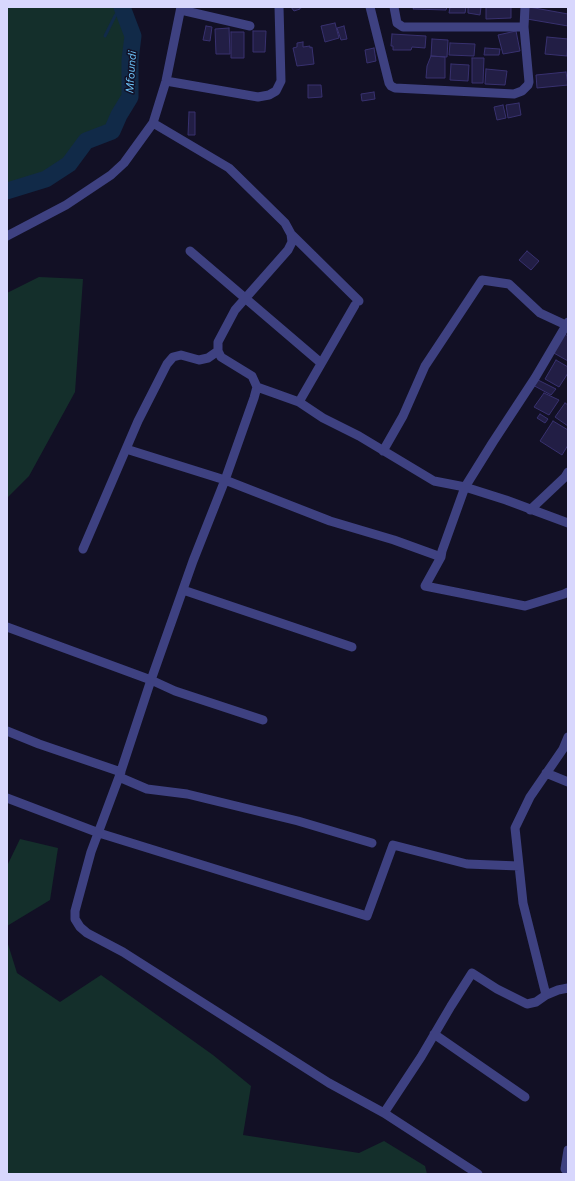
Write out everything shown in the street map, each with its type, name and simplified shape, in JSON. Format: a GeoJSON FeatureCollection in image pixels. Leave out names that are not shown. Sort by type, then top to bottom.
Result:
{"type":"FeatureCollection","features":[{"type":"Feature","properties":{"kind":"street"},"geometry":{"type":"LineString","coordinates":[[166,81],[258,97],[269,95],[276,91],[281,81],[279,7]]}},
{"type":"Feature","properties":{"kind":"street"},"geometry":{"type":"LineString","coordinates":[[370,7],[391,86],[395,88],[514,94],[522,91],[528,85],[529,78],[524,28],[525,7]]}},
{"type":"Feature","properties":{"kind":"street"},"geometry":{"type":"LineString","coordinates":[[394,7],[397,22],[403,27],[524,28]]}},
{"type":"Feature","properties":{"kind":"street"},"geometry":{"type":"LineString","coordinates":[[7,236],[66,205],[111,174],[124,163],[153,123],[166,81],[181,8],[250,26]]}},
{"type":"Feature","properties":{"kind":"street"},"geometry":{"type":"LineString","coordinates":[[153,123],[229,168],[285,223],[291,234],[357,303],[299,402]]}},
{"type":"Feature","properties":{"kind":"street"},"geometry":{"type":"LineString","coordinates":[[291,234],[292,242],[288,250],[235,310],[218,342],[218,351],[221,357],[252,376],[257,387],[225,480],[193,561],[120,774],[91,852],[75,911],[75,919],[80,927],[87,933],[130,956],[329,1083],[384,1113],[478,1174]]}},
{"type":"Feature","properties":{"kind":"street"},"geometry":{"type":"LineString","coordinates":[[190,251],[321,363]]}},
{"type":"Feature","properties":{"kind":"street"},"geometry":{"type":"LineString","coordinates":[[383,451],[403,416],[425,366],[482,280],[509,284],[540,312],[567,325],[465,487],[441,557],[425,586],[525,606],[568,592]]}},
{"type":"Feature","properties":{"kind":"street"},"geometry":{"type":"LineString","coordinates":[[82,549],[126,448],[167,364],[173,357],[181,355],[199,360],[208,358],[218,351]]}},
{"type":"Feature","properties":{"kind":"street"},"geometry":{"type":"LineString","coordinates":[[257,387],[299,402],[323,418],[359,436],[434,481],[465,487],[506,500],[568,523]]}},
{"type":"Feature","properties":{"kind":"street"},"geometry":{"type":"LineString","coordinates":[[126,448],[225,480],[330,520],[394,540],[441,557]]}},
{"type":"Feature","properties":{"kind":"street"},"geometry":{"type":"LineString","coordinates":[[530,510],[565,477],[568,472]]}},
{"type":"Feature","properties":{"kind":"street"},"geometry":{"type":"LineString","coordinates":[[183,590],[352,647]]}},
{"type":"Feature","properties":{"kind":"street"},"geometry":{"type":"LineString","coordinates":[[7,627],[151,680],[175,691],[263,720]]}},
{"type":"Feature","properties":{"kind":"street"},"geometry":{"type":"LineString","coordinates":[[7,731],[120,774],[147,789],[187,794],[298,821],[372,843]]}},
{"type":"Feature","properties":{"kind":"street"},"geometry":{"type":"LineString","coordinates":[[546,995],[523,903],[515,828],[530,797],[563,749],[568,737]]}},
{"type":"Feature","properties":{"kind":"street"},"geometry":{"type":"LineString","coordinates":[[546,773],[568,782]]}},
{"type":"Feature","properties":{"kind":"street"},"geometry":{"type":"LineString","coordinates":[[7,798],[99,833],[367,916],[393,844],[466,864],[519,866]]}},
{"type":"Feature","properties":{"kind":"street"},"geometry":{"type":"LineString","coordinates":[[384,1113],[472,973],[496,989],[527,1004],[536,1002],[546,995],[558,990],[568,988]]}},
{"type":"Feature","properties":{"kind":"street"},"geometry":{"type":"LineString","coordinates":[[434,1034],[525,1097]]}},
{"type":"Feature","properties":{"kind":"street"},"geometry":{"type":"LineString","coordinates":[[565,1169],[568,1150]]}},
{"type":"Feature","properties":{"kind":"green space"},"geometry":{"type":"Polygon","coordinates":[[[7,7],[122,7],[133,36],[130,60],[130,97],[119,115],[112,131],[86,141],[69,164],[46,179],[7,191],[7,7]]]}},
{"type":"Feature","properties":{"kind":"green space"},"geometry":{"type":"Polygon","coordinates":[[[39,277],[83,279],[75,392],[29,476],[7,498],[7,293],[39,277]]]}},
{"type":"Feature","properties":{"kind":"green space"},"geometry":{"type":"Polygon","coordinates":[[[20,839],[58,848],[50,900],[7,926],[7,866],[20,839]]]}},
{"type":"Feature","properties":{"kind":"green space"},"geometry":{"type":"Polygon","coordinates":[[[7,941],[17,973],[60,1002],[101,975],[213,1055],[251,1086],[243,1135],[359,1153],[384,1141],[425,1166],[427,1174],[7,1174],[7,941]]]}},
{"type":"Feature","properties":{"kind":"building"},"geometry":{"type":"Polygon","coordinates":[[[291,7],[304,7],[294,11],[291,7]]]}},
{"type":"Feature","properties":{"kind":"building"},"geometry":{"type":"Polygon","coordinates":[[[414,7],[447,7],[446,10],[413,9],[414,7]]]}},
{"type":"Feature","properties":{"kind":"building"},"geometry":{"type":"Polygon","coordinates":[[[450,7],[466,7],[465,13],[449,13],[450,7]]]}},
{"type":"Feature","properties":{"kind":"building"},"geometry":{"type":"Polygon","coordinates":[[[468,7],[481,7],[480,15],[468,13],[468,7]]]}},
{"type":"Feature","properties":{"kind":"building"},"geometry":{"type":"Polygon","coordinates":[[[486,7],[511,7],[511,18],[486,19],[486,7]]]}},
{"type":"Feature","properties":{"kind":"building"},"geometry":{"type":"Polygon","coordinates":[[[529,7],[568,14],[568,26],[527,19],[529,7]]]}},
{"type":"Feature","properties":{"kind":"building"},"geometry":{"type":"Polygon","coordinates":[[[335,23],[339,38],[325,42],[321,26],[335,23]]]}},
{"type":"Feature","properties":{"kind":"building"},"geometry":{"type":"Polygon","coordinates":[[[206,26],[212,27],[210,41],[203,40],[206,26]]]}},
{"type":"Feature","properties":{"kind":"building"},"geometry":{"type":"Polygon","coordinates":[[[344,26],[347,39],[341,40],[337,28],[344,26]]]}},
{"type":"Feature","properties":{"kind":"building"},"geometry":{"type":"Polygon","coordinates":[[[229,28],[230,54],[216,54],[215,29],[229,28]]]}},
{"type":"Feature","properties":{"kind":"building"},"geometry":{"type":"Polygon","coordinates":[[[253,31],[266,31],[265,52],[253,52],[253,31]]]}},
{"type":"Feature","properties":{"kind":"building"},"geometry":{"type":"Polygon","coordinates":[[[516,31],[520,51],[503,54],[498,35],[516,31]]]}},
{"type":"Feature","properties":{"kind":"building"},"geometry":{"type":"Polygon","coordinates":[[[231,32],[244,32],[244,58],[231,58],[231,32]]]}},
{"type":"Feature","properties":{"kind":"building"},"geometry":{"type":"Polygon","coordinates":[[[392,34],[426,36],[425,48],[412,47],[411,50],[393,50],[393,46],[391,46],[392,34]]]}},
{"type":"Feature","properties":{"kind":"building"},"geometry":{"type":"Polygon","coordinates":[[[547,37],[568,39],[567,56],[545,54],[547,37]]]}},
{"type":"Feature","properties":{"kind":"building"},"geometry":{"type":"Polygon","coordinates":[[[432,39],[448,40],[447,57],[431,56],[432,39]]]}},
{"type":"Feature","properties":{"kind":"building"},"geometry":{"type":"Polygon","coordinates":[[[303,42],[303,47],[312,47],[314,64],[297,66],[293,48],[297,47],[297,43],[303,42]]]}},
{"type":"Feature","properties":{"kind":"building"},"geometry":{"type":"Polygon","coordinates":[[[450,43],[475,44],[474,56],[449,55],[450,43]]]}},
{"type":"Feature","properties":{"kind":"building"},"geometry":{"type":"Polygon","coordinates":[[[374,48],[376,61],[367,63],[365,50],[374,48]]]}},
{"type":"Feature","properties":{"kind":"building"},"geometry":{"type":"Polygon","coordinates":[[[485,48],[500,49],[499,55],[484,55],[485,48]]]}},
{"type":"Feature","properties":{"kind":"building"},"geometry":{"type":"Polygon","coordinates":[[[431,56],[445,57],[445,78],[426,78],[427,66],[431,56]]]}},
{"type":"Feature","properties":{"kind":"building"},"geometry":{"type":"Polygon","coordinates":[[[472,58],[484,58],[483,83],[472,83],[472,58]]]}},
{"type":"Feature","properties":{"kind":"building"},"geometry":{"type":"Polygon","coordinates":[[[451,64],[469,65],[468,81],[450,80],[451,64]]]}},
{"type":"Feature","properties":{"kind":"building"},"geometry":{"type":"Polygon","coordinates":[[[486,69],[507,71],[505,85],[485,84],[486,69]]]}},
{"type":"Feature","properties":{"kind":"building"},"geometry":{"type":"Polygon","coordinates":[[[566,72],[568,85],[537,88],[536,75],[566,72]]]}},
{"type":"Feature","properties":{"kind":"building"},"geometry":{"type":"Polygon","coordinates":[[[308,85],[321,85],[322,97],[308,98],[308,85]]]}},
{"type":"Feature","properties":{"kind":"building"},"geometry":{"type":"Polygon","coordinates":[[[374,92],[375,99],[362,101],[361,94],[374,92]]]}},
{"type":"Feature","properties":{"kind":"building"},"geometry":{"type":"Polygon","coordinates":[[[519,103],[521,115],[508,118],[506,105],[519,103]]]}},
{"type":"Feature","properties":{"kind":"building"},"geometry":{"type":"Polygon","coordinates":[[[503,105],[506,118],[497,120],[494,107],[503,105]]]}},
{"type":"Feature","properties":{"kind":"building"},"geometry":{"type":"Polygon","coordinates":[[[189,112],[195,112],[195,135],[188,135],[189,112]]]}},
{"type":"Feature","properties":{"kind":"building"},"geometry":{"type":"Polygon","coordinates":[[[527,251],[539,261],[531,270],[519,260],[527,251]]]}},
{"type":"Feature","properties":{"kind":"building"},"geometry":{"type":"Polygon","coordinates":[[[563,333],[568,336],[568,361],[552,352],[563,333]]]}},
{"type":"Feature","properties":{"kind":"building"},"geometry":{"type":"Polygon","coordinates":[[[556,360],[568,367],[568,373],[559,387],[545,379],[556,360]]]}},
{"type":"Feature","properties":{"kind":"building"},"geometry":{"type":"Polygon","coordinates":[[[534,378],[556,389],[551,395],[531,384],[534,378]]]}},
{"type":"Feature","properties":{"kind":"building"},"geometry":{"type":"Polygon","coordinates":[[[544,393],[559,400],[549,415],[534,407],[544,393]]]}},
{"type":"Feature","properties":{"kind":"building"},"geometry":{"type":"Polygon","coordinates":[[[565,403],[568,405],[568,426],[555,417],[565,403]]]}},
{"type":"Feature","properties":{"kind":"building"},"geometry":{"type":"Polygon","coordinates":[[[540,414],[548,419],[545,423],[537,418],[540,414]]]}},
{"type":"Feature","properties":{"kind":"building"},"geometry":{"type":"Polygon","coordinates":[[[553,421],[568,430],[568,445],[562,455],[540,441],[553,421]]]}},
{"type":"Feature","properties":{"kind":"waterway"},"geometry":{"type":"LineString","coordinates":[[105,36],[115,16],[122,7]]}},
{"type":"Feature","properties":{"kind":"waterway","name":"Mfoundi"},"geometry":{"type":"LineString","coordinates":[[7,191],[46,179],[69,164],[86,141],[112,131],[119,115],[130,97],[130,60],[133,36],[122,7]]}}]}
